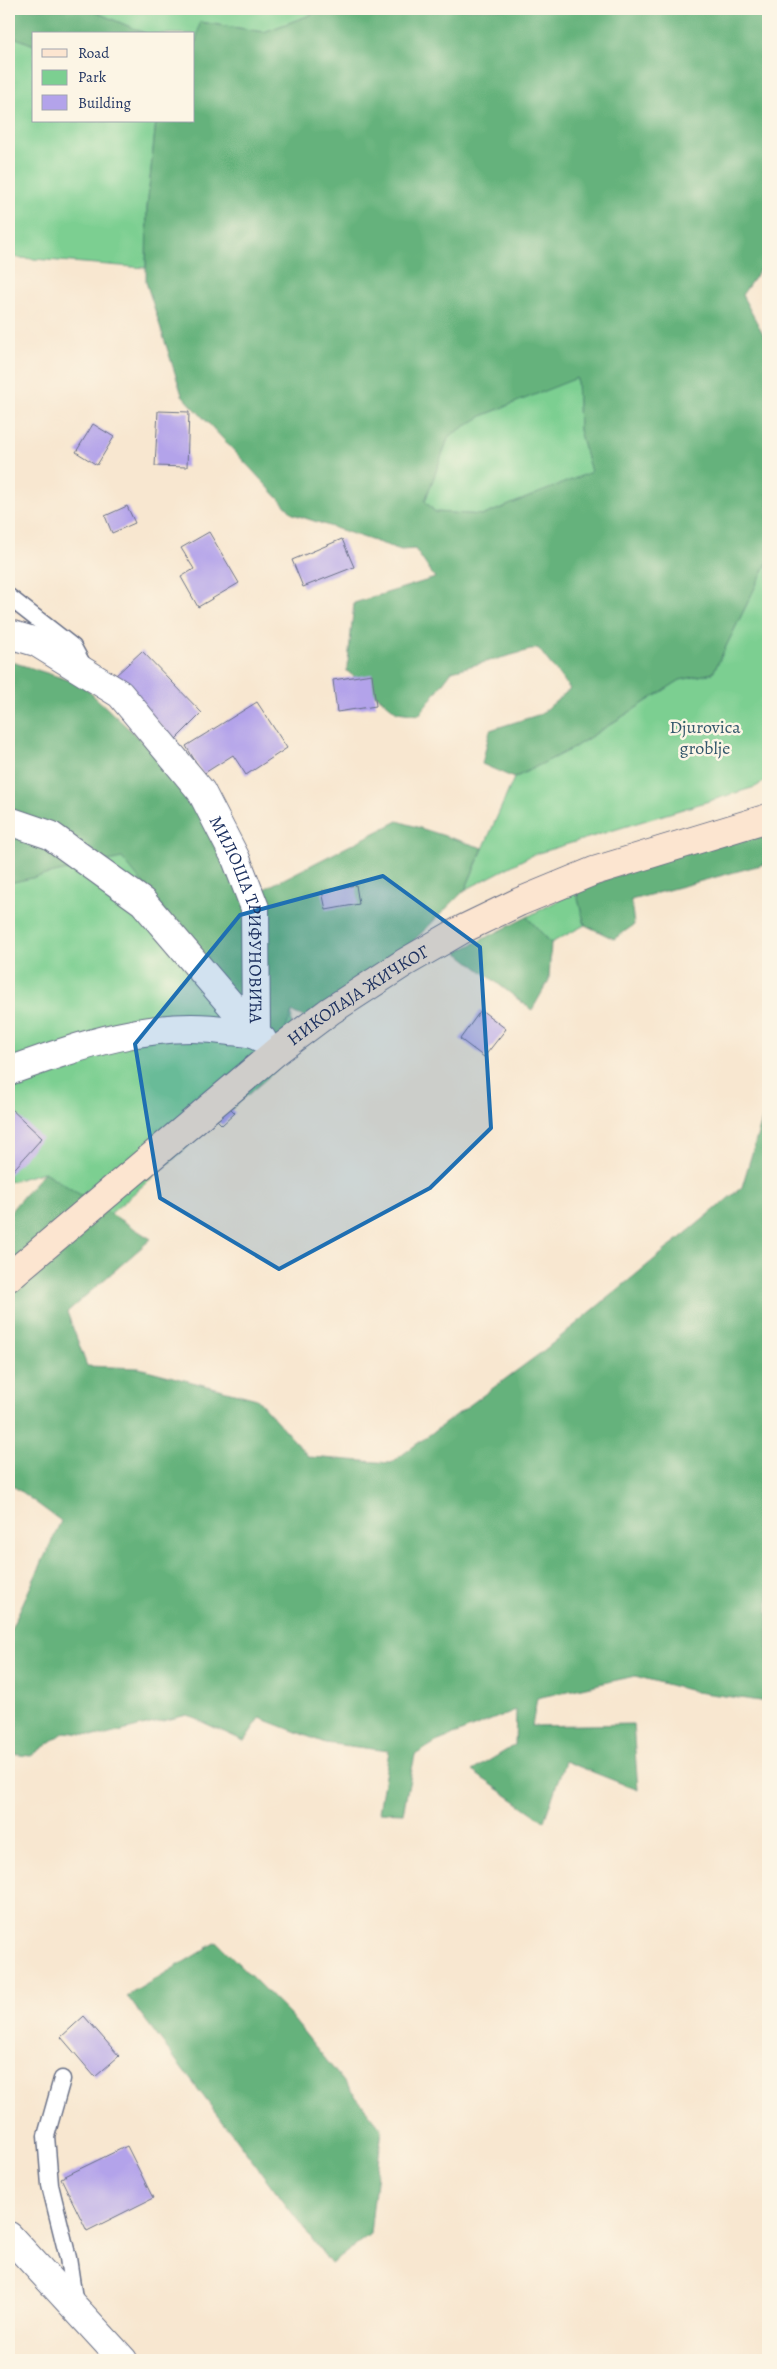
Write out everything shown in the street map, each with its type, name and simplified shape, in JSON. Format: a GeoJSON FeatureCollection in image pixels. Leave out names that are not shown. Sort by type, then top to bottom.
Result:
{"type":"FeatureCollection","features":[{"type":"Feature","properties":{"kind":"street","name":"МИЛОША ТРИФУНОВИЋА"},"geometry":{"type":"LineString","coordinates":[[9,634],[36,642],[120,694],[201,791],[236,859],[255,908],[256,1034]]}},
{"type":"Feature","properties":{"kind":"street","name":"НИКОЛАЈА ЖИЧКОГ"},"geometry":{"type":"LineString","coordinates":[[9,1277],[278,1050],[330,1010],[404,963],[464,929],[519,902],[594,871],[768,818]]}},
{"type":"Feature","properties":{"kind":"street","name":"МИЛОША ТРИФУНОВИЋА"},"geometry":{"type":"LineString","coordinates":[[9,821],[50,835],[143,902],[256,1034]]}},
{"type":"Feature","properties":{"kind":"street"},"geometry":{"type":"LineString","coordinates":[[9,1071],[54,1055],[163,1028],[214,1028],[256,1034],[278,1050]]}},
{"type":"Feature","properties":{"kind":"street"},"geometry":{"type":"LineString","coordinates":[[9,2236],[123,2360]]}},
{"type":"Feature","properties":{"kind":"lane"},"geometry":{"type":"LineString","coordinates":[[9,597],[73,647],[89,675]]}},
{"type":"Feature","properties":{"kind":"lane"},"geometry":{"type":"LineString","coordinates":[[62,2079],[46,2136],[50,2185],[68,2258],[75,2308]]}},
{"type":"Feature","properties":{"kind":"highlighted area"},"geometry":{"type":"Polygon","coordinates":[[[383,876],[480,947],[491,1128],[430,1188],[279,1269],[160,1198],[135,1044],[240,915],[383,876]]]}},
{"type":"Feature","properties":{"kind":"green space"},"geometry":{"type":"Polygon","coordinates":[[[9,9],[88,9],[142,32],[32,32],[32,44],[9,35],[9,9]]]}},
{"type":"Feature","properties":{"kind":"green space"},"geometry":{"type":"Polygon","coordinates":[[[88,9],[313,9],[313,14],[264,32],[201,22],[195,49],[195,32],[142,32],[88,9]]]}},
{"type":"Feature","properties":{"kind":"green space"},"geometry":{"type":"Polygon","coordinates":[[[313,9],[768,9],[768,258],[742,295],[768,343],[768,561],[713,673],[680,680],[573,748],[514,778],[482,764],[490,730],[541,714],[570,689],[538,648],[452,671],[419,715],[397,712],[347,671],[354,603],[435,578],[415,549],[401,550],[293,514],[182,395],[146,282],[147,208],[156,122],[195,122],[195,48],[200,22],[264,32],[313,14],[313,9]],[[577,378],[484,415],[449,436],[425,501],[435,512],[484,515],[591,472],[579,430],[577,378]]]}},
{"type":"Feature","properties":{"kind":"green space"},"geometry":{"type":"Polygon","coordinates":[[[9,35],[32,44],[32,122],[156,122],[147,208],[146,268],[9,257],[9,35]]]}},
{"type":"Feature","properties":{"kind":"green space"},"geometry":{"type":"Polygon","coordinates":[[[577,377],[579,430],[592,473],[484,515],[435,512],[425,501],[449,435],[484,415],[577,377]]]}},
{"type":"Feature","properties":{"kind":"green space","name":"Djurovica groblje"},"geometry":{"type":"Polygon","coordinates":[[[768,561],[768,780],[755,787],[532,855],[465,890],[514,778],[573,748],[680,680],[713,673],[768,561]]]}},
{"type":"Feature","properties":{"kind":"green space"},"geometry":{"type":"Polygon","coordinates":[[[9,661],[81,684],[160,758],[262,890],[398,821],[483,848],[465,890],[327,1026],[292,1012],[278,1050],[122,858],[9,883],[9,661]]]}},
{"type":"Feature","properties":{"kind":"green space"},"geometry":{"type":"Polygon","coordinates":[[[768,819],[768,863],[631,900],[634,925],[614,939],[585,925],[576,891],[768,819]]]}},
{"type":"Feature","properties":{"kind":"green space"},"geometry":{"type":"Polygon","coordinates":[[[122,857],[292,1011],[290,1058],[110,1214],[44,1172],[9,1182],[9,883],[122,857]]]}},
{"type":"Feature","properties":{"kind":"green space"},"geometry":{"type":"Polygon","coordinates":[[[576,891],[585,925],[551,943],[527,917],[576,891]]]}},
{"type":"Feature","properties":{"kind":"green space"},"geometry":{"type":"Polygon","coordinates":[[[527,917],[551,943],[549,980],[532,1010],[457,952],[527,917]]]}},
{"type":"Feature","properties":{"kind":"green space"},"geometry":{"type":"Polygon","coordinates":[[[768,1112],[768,1702],[696,1692],[635,1676],[537,1698],[532,1726],[633,1724],[638,1790],[565,1761],[544,1821],[472,1771],[515,1745],[516,1710],[436,1742],[415,1755],[403,1813],[379,1812],[389,1751],[325,1743],[260,1718],[244,1741],[187,1715],[102,1736],[65,1732],[31,1756],[9,1754],[9,1633],[61,1521],[9,1483],[9,1213],[44,1172],[151,1239],[67,1312],[87,1366],[139,1368],[257,1399],[309,1457],[391,1463],[542,1352],[742,1187],[764,1113],[768,1112]]]}},
{"type":"Feature","properties":{"kind":"green space"},"geometry":{"type":"Polygon","coordinates":[[[217,1942],[289,2014],[382,2129],[370,2234],[331,2264],[127,1996],[217,1942]]]}},
{"type":"Feature","properties":{"kind":"building"},"geometry":{"type":"Polygon","coordinates":[[[158,411],[189,412],[187,467],[155,466],[158,411]]]}},
{"type":"Feature","properties":{"kind":"building"},"geometry":{"type":"Polygon","coordinates":[[[93,424],[114,437],[97,465],[76,452],[93,424]]]}},
{"type":"Feature","properties":{"kind":"building"},"geometry":{"type":"Polygon","coordinates":[[[127,506],[135,523],[112,533],[105,516],[127,506]]]}},
{"type":"Feature","properties":{"kind":"building"},"geometry":{"type":"Polygon","coordinates":[[[209,532],[239,583],[198,607],[181,577],[194,569],[181,548],[209,532]]]}},
{"type":"Feature","properties":{"kind":"building"},"geometry":{"type":"Polygon","coordinates":[[[342,539],[354,567],[303,587],[292,560],[342,539]]]}},
{"type":"Feature","properties":{"kind":"building"},"geometry":{"type":"Polygon","coordinates":[[[142,651],[202,713],[175,740],[114,677],[142,651]]]}},
{"type":"Feature","properties":{"kind":"building"},"geometry":{"type":"Polygon","coordinates":[[[372,674],[376,706],[337,712],[333,680],[372,674]]]}},
{"type":"Feature","properties":{"kind":"building"},"geometry":{"type":"Polygon","coordinates":[[[257,702],[287,748],[246,775],[233,755],[203,774],[186,746],[257,702]]]}},
{"type":"Feature","properties":{"kind":"building"},"geometry":{"type":"Polygon","coordinates":[[[356,885],[359,904],[326,910],[322,891],[356,885]]]}},
{"type":"Feature","properties":{"kind":"building"},"geometry":{"type":"Polygon","coordinates":[[[481,1010],[506,1029],[484,1057],[460,1039],[481,1010]]]}},
{"type":"Feature","properties":{"kind":"building"},"geometry":{"type":"Polygon","coordinates":[[[9,1107],[42,1138],[9,1175],[9,1107]]]}},
{"type":"Feature","properties":{"kind":"building"},"geometry":{"type":"Polygon","coordinates":[[[229,1107],[235,1113],[222,1125],[217,1120],[229,1107]]]}},
{"type":"Feature","properties":{"kind":"building"},"geometry":{"type":"Polygon","coordinates":[[[84,2016],[119,2056],[95,2077],[61,2037],[84,2016]]]}},
{"type":"Feature","properties":{"kind":"building"},"geometry":{"type":"Polygon","coordinates":[[[127,2146],[153,2198],[87,2231],[61,2178],[127,2146]]]}}]}
